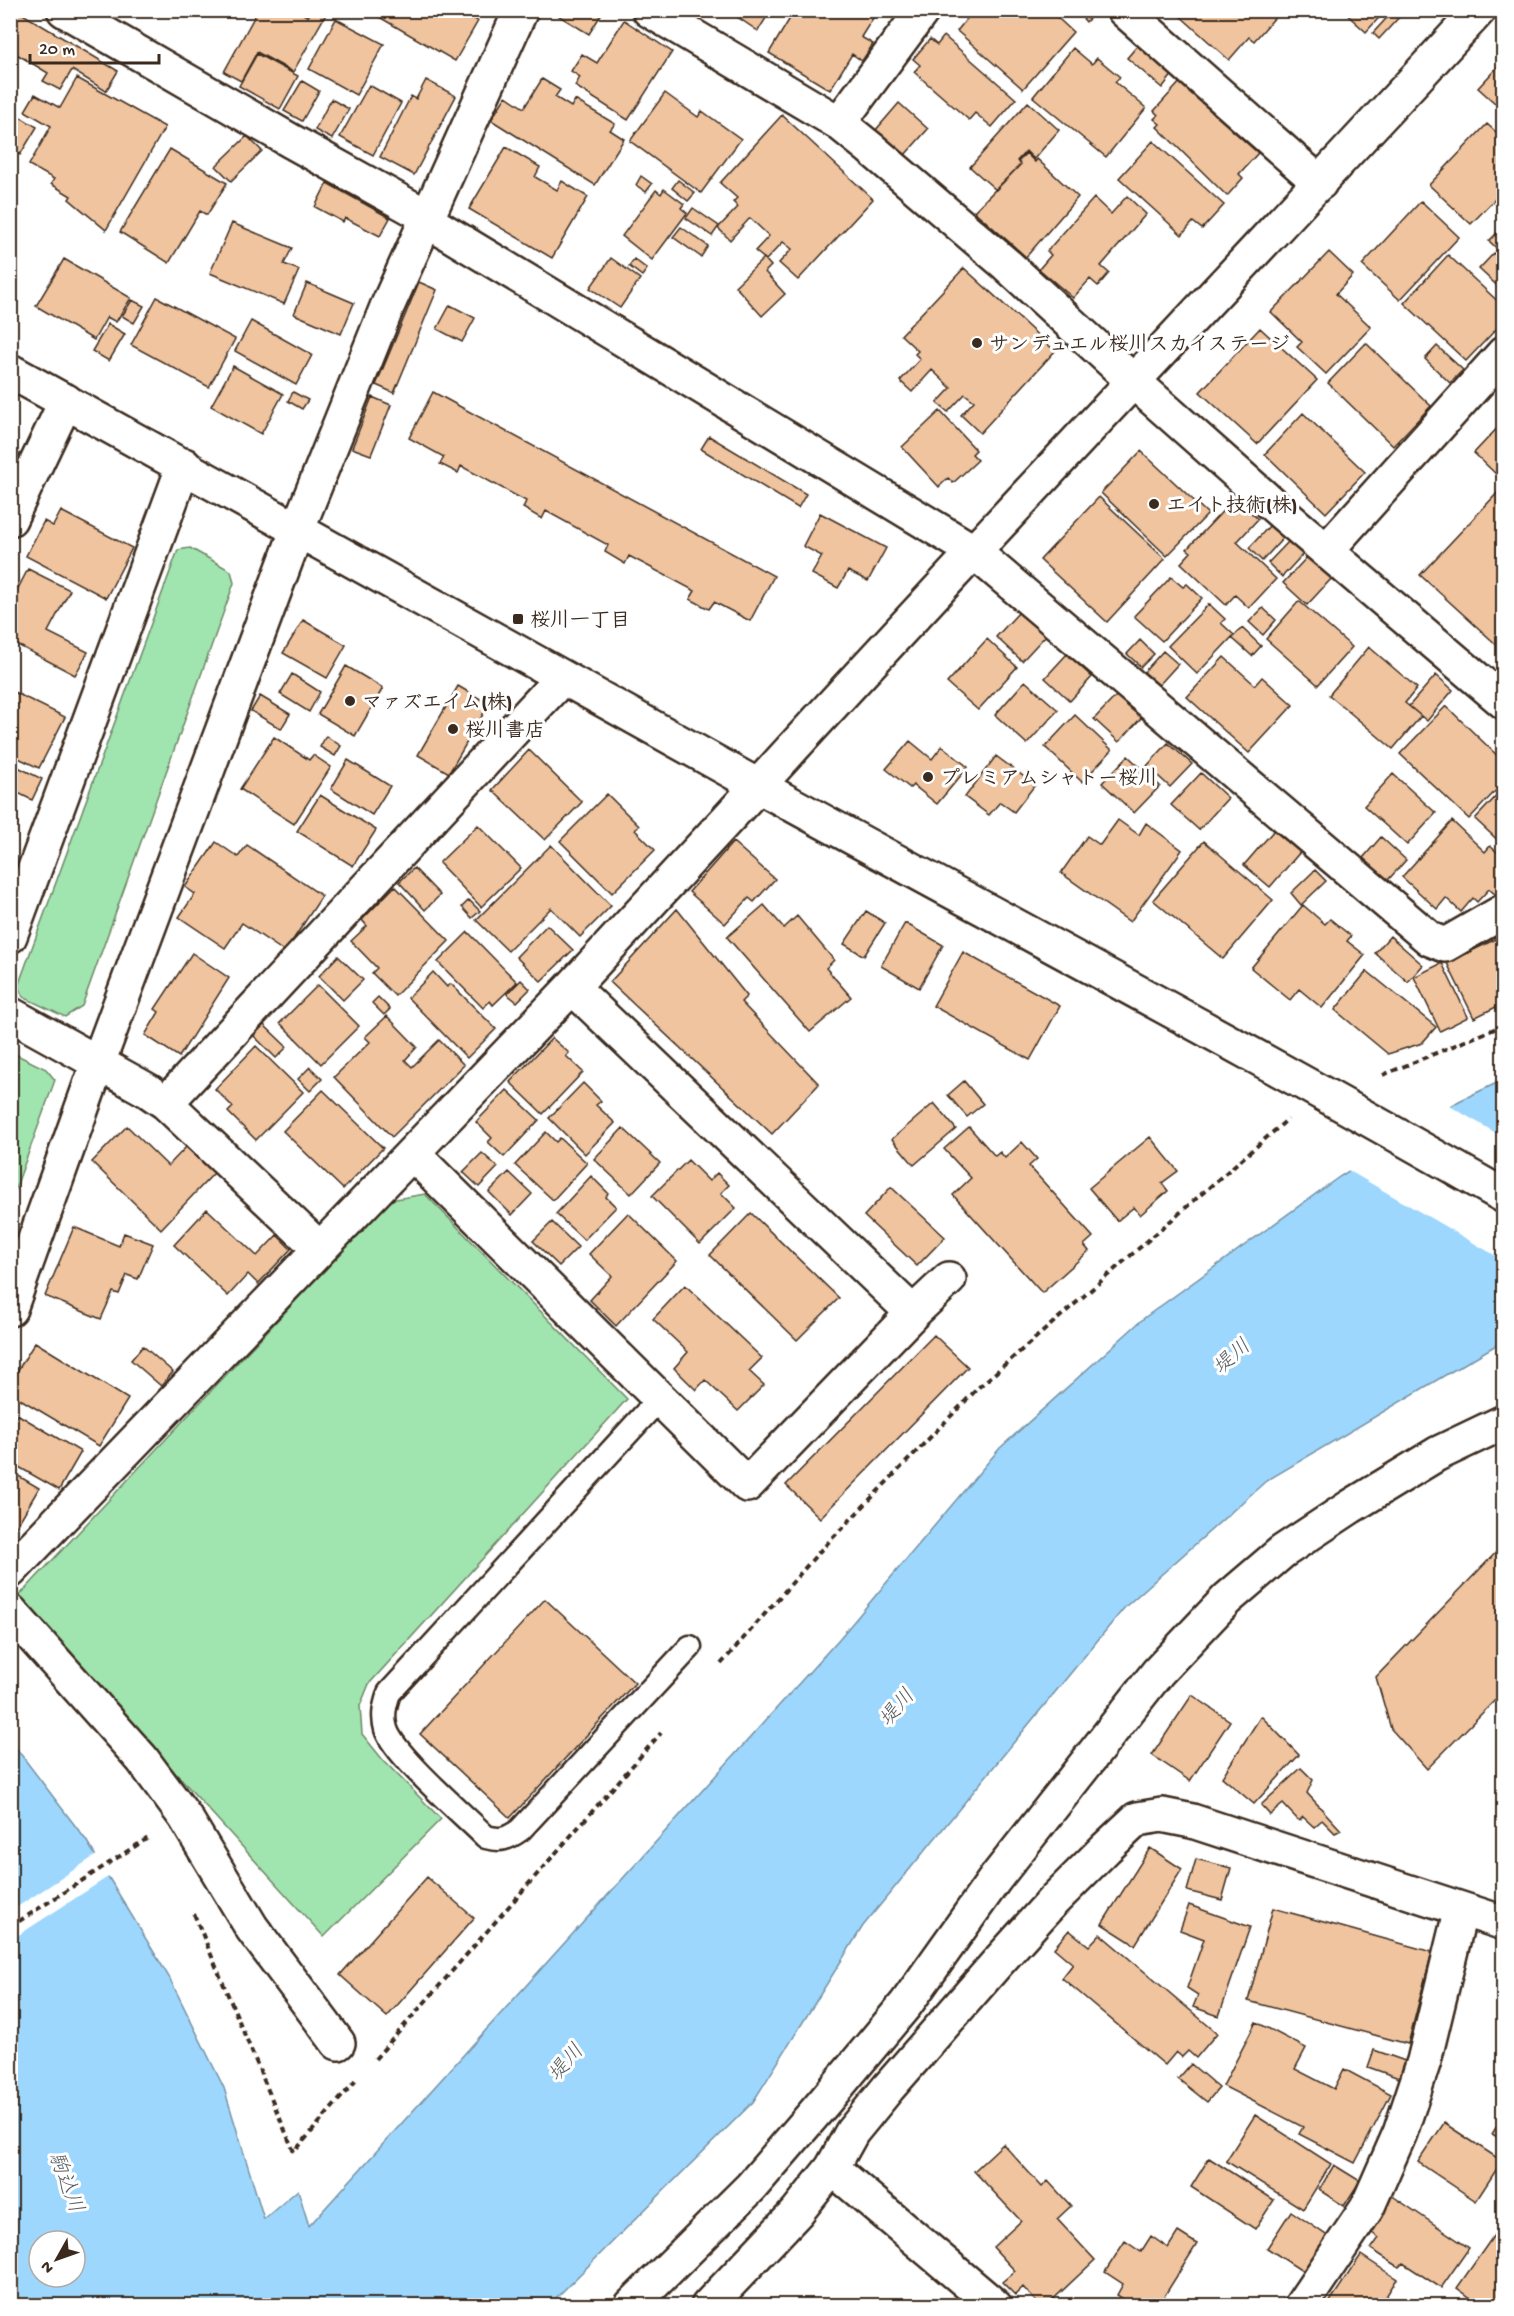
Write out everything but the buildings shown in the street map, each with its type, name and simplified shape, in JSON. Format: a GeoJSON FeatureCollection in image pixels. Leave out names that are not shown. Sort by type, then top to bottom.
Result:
{"type":"FeatureCollection","features":[{"type":"Feature","properties":{"kind":"street"},"geometry":{"type":"LineString","coordinates":[[64,10],[110,22],[291,141],[427,218],[973,551],[1430,939],[1445,945],[1503,911]]}},
{"type":"Feature","properties":{"kind":"street"},"geometry":{"type":"LineString","coordinates":[[10,1309],[98,1063],[298,528],[387,307],[521,10]]}},
{"type":"Feature","properties":{"kind":"street"},"geometry":{"type":"LineString","coordinates":[[649,10],[839,123],[1007,265],[1283,514],[1498,686]]}},
{"type":"Feature","properties":{"kind":"street"},"geometry":{"type":"LineString","coordinates":[[839,123],[922,10]]}},
{"type":"Feature","properties":{"kind":"street"},"geometry":{"type":"LineString","coordinates":[[1124,10],[1320,183]]}},
{"type":"Feature","properties":{"kind":"street"},"geometry":{"type":"LineString","coordinates":[[10,1571],[572,987],[973,551],[1320,183],[1479,10]]}},
{"type":"Feature","properties":{"kind":"street"},"geometry":{"type":"LineString","coordinates":[[1327,550],[1503,353]]}},
{"type":"Feature","properties":{"kind":"street"},"geometry":{"type":"LineString","coordinates":[[10,370],[298,528],[758,786],[1357,1112],[1503,1197]]}},
{"type":"Feature","properties":{"kind":"street"},"geometry":{"type":"LineString","coordinates":[[10,519],[66,401]]}},
{"type":"Feature","properties":{"kind":"street"},"geometry":{"type":"LineString","coordinates":[[10,936],[184,465]]}},
{"type":"Feature","properties":{"kind":"street"},"geometry":{"type":"LineString","coordinates":[[166,1103],[562,678]]}},
{"type":"Feature","properties":{"kind":"street"},"geometry":{"type":"LineString","coordinates":[[572,987],[913,1313]]}},
{"type":"Feature","properties":{"kind":"street"},"geometry":{"type":"LineString","coordinates":[[10,1014],[147,1090],[166,1103],[320,1249]]}},
{"type":"Feature","properties":{"kind":"street"},"geometry":{"type":"LineString","coordinates":[[412,1153],[747,1485],[913,1313],[949,1279]]}},
{"type":"Feature","properties":{"kind":"street"},"geometry":{"type":"LineString","coordinates":[[631,2306],[751,2187],[825,2101],[906,2004],[995,1879],[1158,1672],[1227,1599],[1282,1552],[1350,1507],[1437,1455],[1503,1422]]}},
{"type":"Feature","properties":{"kind":"street"},"geometry":{"type":"LineString","coordinates":[[10,1611],[142,1759],[185,1817],[252,1928],[338,2043]]}},
{"type":"Feature","properties":{"kind":"street"},"geometry":{"type":"LineString","coordinates":[[708,2306],[797,2212],[832,2169],[852,2132],[919,2052],[1053,1901],[1137,1819],[1162,1815],[1192,1821],[1503,1923]]}},
{"type":"Feature","properties":{"kind":"street"},"geometry":{"type":"LineString","coordinates":[[1301,2306],[1367,2208],[1400,2133],[1424,2061],[1461,1909]]}},
{"type":"Feature","properties":{"kind":"street"},"geometry":{"type":"LineString","coordinates":[[832,2169],[995,2306]]}},
{"type":"Feature","properties":{"kind":"lane"},"geometry":{"type":"LineString","coordinates":[[659,1399],[389,1693],[383,1709],[386,1730],[397,1749],[486,1837],[498,1840],[508,1839],[520,1830],[690,1647]]}},
{"type":"Feature","properties":{"kind":"path"},"geometry":{"type":"LineString","coordinates":[[1383,1075],[1503,1025]]}},
{"type":"Feature","properties":{"kind":"path"},"geometry":{"type":"LineString","coordinates":[[10,1927],[154,1834]]}},
{"type":"Feature","properties":{"kind":"green space"},"geometry":{"type":"Polygon","coordinates":[[[190,548],[231,571],[234,583],[82,1006],[65,1017],[23,997],[18,986],[178,550],[190,548]]]}},
{"type":"Feature","properties":{"kind":"green space"},"geometry":{"type":"Polygon","coordinates":[[[15,1054],[46,1069],[55,1080],[11,1201],[10,1055],[15,1054]]]}},
{"type":"Feature","properties":{"kind":"green space"},"geometry":{"type":"Polygon","coordinates":[[[425,1194],[627,1399],[369,1684],[360,1706],[362,1734],[383,1760],[441,1819],[324,1937],[17,1598],[390,1200],[425,1194]]]}},
{"type":"Feature","properties":{"kind":"water"},"geometry":{"type":"Polygon","coordinates":[[[1503,1080],[1503,1341],[1266,1481],[1125,1607],[863,1926],[753,2102],[549,2305],[11,2305],[10,1740],[86,1840],[169,1977],[224,2088],[264,2219],[298,2190],[309,2226],[839,1639],[1000,1448],[1144,1318],[1339,1177],[1459,1101],[1503,1080]]]}},
{"type":"Feature","properties":{"kind":"pier"},"geometry":{"type":"Polygon","coordinates":[[[1448,1105],[1503,1137],[1503,1260],[1346,1169],[1448,1105]]]}},
{"type":"Feature","properties":{"kind":"pier"},"geometry":{"type":"Polygon","coordinates":[[[98,1854],[111,1875],[11,1940],[11,1911],[98,1854]]]}},
{"type":"Feature","properties":{"kind":"place","name":"サンデュエル桜川スカイステージ"},"geometry":{"type":"Point","coordinates":[977,343]}},
{"type":"Feature","properties":{"kind":"place","name":"エイト技術(株)"},"geometry":{"type":"Point","coordinates":[1154,504]}},
{"type":"Feature","properties":{"kind":"place","name":"桜川一丁目"},"geometry":{"type":"Point","coordinates":[518,619]}},
{"type":"Feature","properties":{"kind":"place","name":"マァズエイム(株)"},"geometry":{"type":"Point","coordinates":[350,701]}},
{"type":"Feature","properties":{"kind":"place","name":"桜川書店"},"geometry":{"type":"Point","coordinates":[453,729]}},
{"type":"Feature","properties":{"kind":"place","name":"プレミアムシャトー桜川"},"geometry":{"type":"Point","coordinates":[928,777]}},
{"type":"Feature","properties":{"kind":"water label","name":"堤川"},"geometry":{"type":"Point","coordinates":[1231,1356]}},
{"type":"Feature","properties":{"kind":"water label","name":"堤川"},"geometry":{"type":"Point","coordinates":[896,1707]}},
{"type":"Feature","properties":{"kind":"water label","name":"堤川"},"geometry":{"type":"Point","coordinates":[565,2062]}},
{"type":"Feature","properties":{"kind":"water label","name":"駒込川"},"geometry":{"type":"Point","coordinates":[67,2182]}}]}
